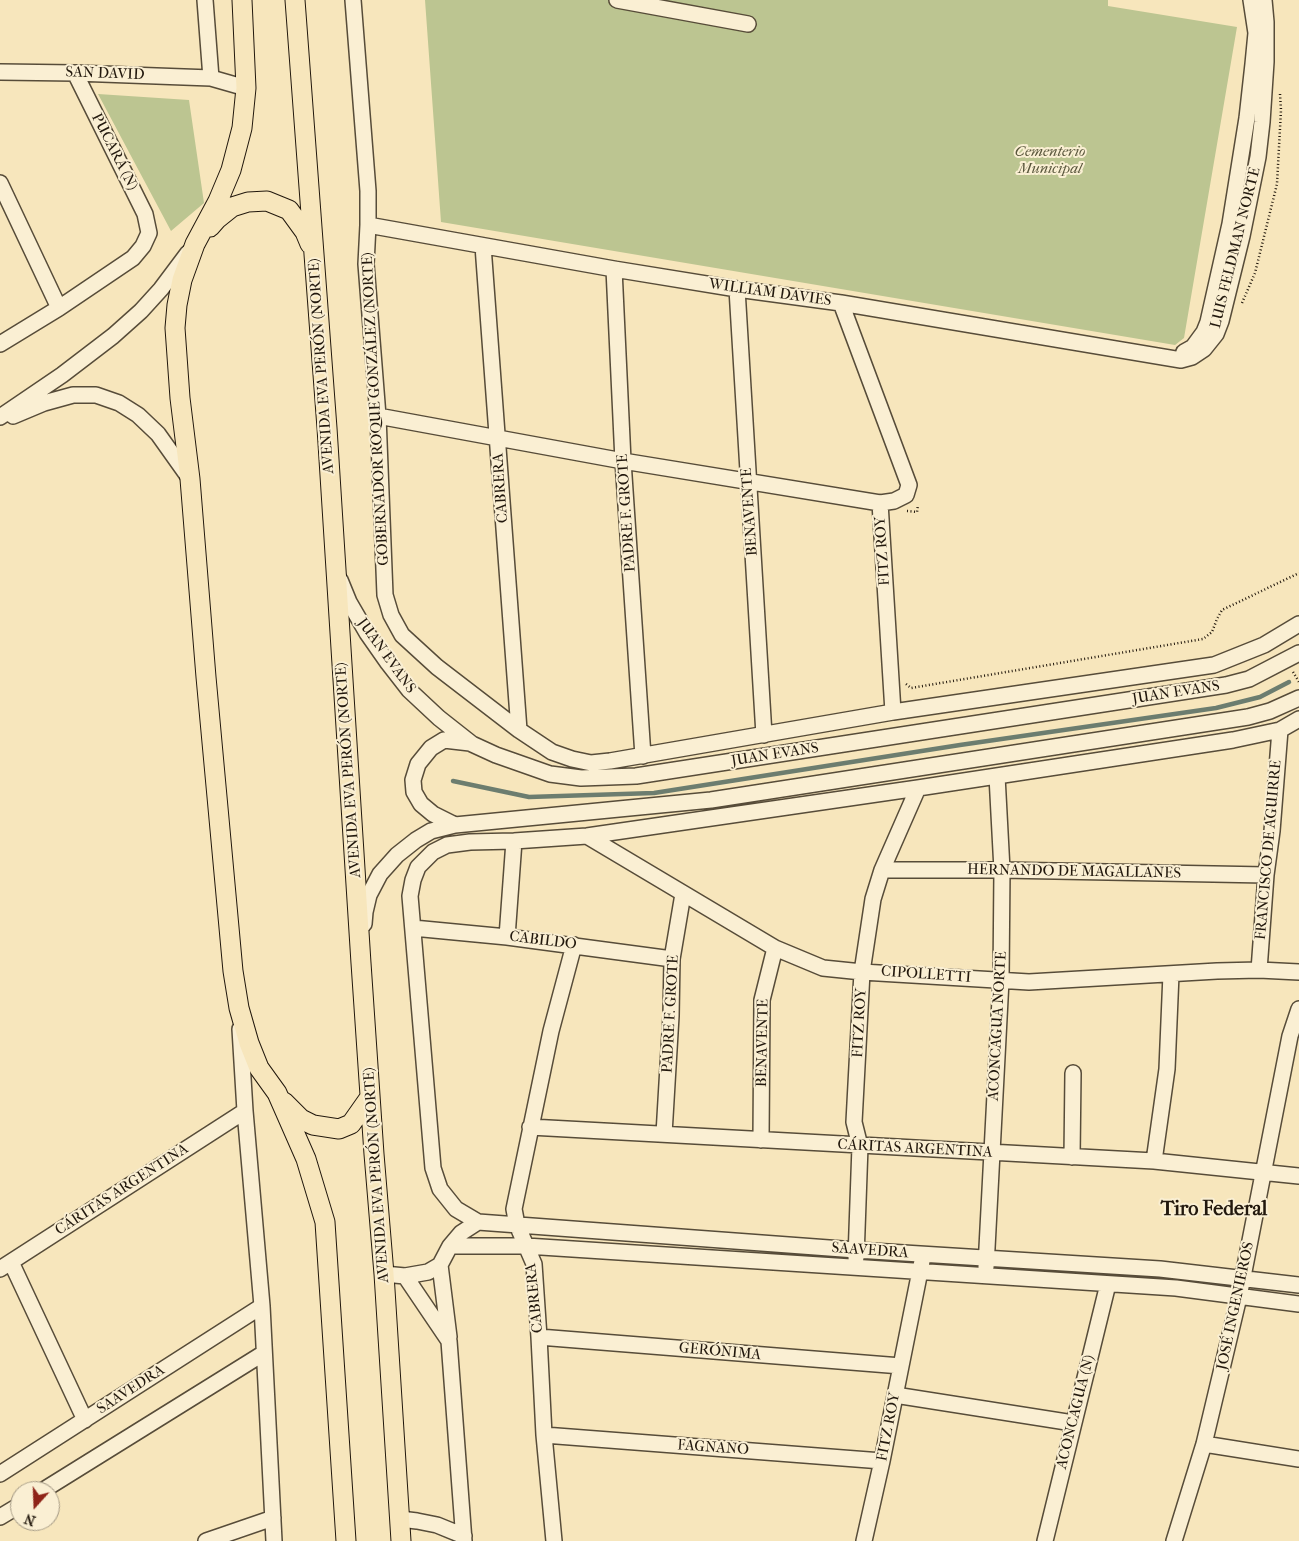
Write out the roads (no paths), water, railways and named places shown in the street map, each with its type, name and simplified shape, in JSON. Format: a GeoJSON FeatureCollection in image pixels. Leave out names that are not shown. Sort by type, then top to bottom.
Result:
{"type":"FeatureCollection","features":[{"type":"Feature","properties":{"kind":"main road"},"geometry":{"type":"LineString","coordinates":[[242,0],[246,88],[242,128],[231,170],[218,202],[195,244],[182,280],[176,305],[175,328],[233,971],[238,1008],[259,1068],[277,1093],[300,1119],[313,1125],[339,1129],[351,1124],[370,1097]]}},
{"type":"Feature","properties":{"kind":"main road","name":"AVENIDA EVA PERÓN (NORTE)"},"geometry":{"type":"LineString","coordinates":[[295,0],[336,569],[401,1541]]}},
{"type":"Feature","properties":{"kind":"main road"},"geometry":{"type":"LineString","coordinates":[[195,244],[217,219],[232,207],[248,202],[266,201],[289,210],[305,232],[314,252]]}},
{"type":"Feature","properties":{"kind":"main road"},"geometry":{"type":"LineString","coordinates":[[277,1093],[306,1159],[325,1222],[346,1541]]}},
{"type":"Feature","properties":{"kind":"street"},"geometry":{"type":"LineString","coordinates":[[205,0],[211,78],[246,88]]}},
{"type":"Feature","properties":{"kind":"street","name":"GOBERNADOR ROQUE GONZÁLEZ (NORTE)"},"geometry":{"type":"LineString","coordinates":[[353,0],[368,192],[366,264],[378,416],[385,594],[391,615],[402,635]]}},
{"type":"Feature","properties":{"kind":"street"},"geometry":{"type":"LineString","coordinates":[[617,0],[748,24]]}},
{"type":"Feature","properties":{"kind":"street","name":"LUIS FELDMAN NORTE"},"geometry":{"type":"LineString","coordinates":[[1172,359],[1193,347],[1206,327],[1230,224],[1247,118],[1256,33],[1251,0]]}},
{"type":"Feature","properties":{"kind":"street","name":"LUIS FELDMAN NORTE"},"geometry":{"type":"LineString","coordinates":[[1172,359],[1181,360],[1192,357],[1204,349],[1216,334],[1224,311],[1250,197],[1262,122],[1266,62],[1264,0]]}},
{"type":"Feature","properties":{"kind":"street","name":"SAN DAVID"},"geometry":{"type":"LineString","coordinates":[[0,72],[211,78]]}},
{"type":"Feature","properties":{"kind":"street","name":"PUCARÁ (N)"},"geometry":{"type":"LineString","coordinates":[[59,308],[133,258],[143,246],[149,233],[145,214],[75,73]]}},
{"type":"Feature","properties":{"kind":"street"},"geometry":{"type":"LineString","coordinates":[[0,183],[59,308],[0,344]]}},
{"type":"Feature","properties":{"kind":"street"},"geometry":{"type":"LineString","coordinates":[[1235,194],[1250,197]]}},
{"type":"Feature","properties":{"kind":"street","name":"WILLIAM DAVIES"},"geometry":{"type":"LineString","coordinates":[[368,225],[614,269],[737,289],[841,303],[1172,359]]}},
{"type":"Feature","properties":{"kind":"street"},"geometry":{"type":"LineString","coordinates":[[0,416],[62,375],[113,336],[141,311],[161,289],[195,244]]}},
{"type":"Feature","properties":{"kind":"street","name":"CABRERA"},"geometry":{"type":"LineString","coordinates":[[483,246],[519,730]]}},
{"type":"Feature","properties":{"kind":"street","name":"PADRE F. GROTE"},"geometry":{"type":"LineString","coordinates":[[614,269],[623,461],[643,756]]}},
{"type":"Feature","properties":{"kind":"street","name":"BENAVENTE"},"geometry":{"type":"LineString","coordinates":[[737,289],[764,735]]}},
{"type":"Feature","properties":{"kind":"street","name":"FITZ ROY"},"geometry":{"type":"LineString","coordinates":[[841,303],[908,485],[906,495],[894,502],[880,503],[893,712]]}},
{"type":"Feature","properties":{"kind":"street"},"geometry":{"type":"LineString","coordinates":[[0,422],[44,403],[73,395],[96,395],[119,403],[138,415],[158,434],[190,479]]}},
{"type":"Feature","properties":{"kind":"street"},"geometry":{"type":"LineString","coordinates":[[378,416],[623,461],[880,503]]}},
{"type":"Feature","properties":{"kind":"street","name":"JUAN EVANS"},"geometry":{"type":"LineString","coordinates":[[336,569],[349,602],[367,633],[409,690],[438,718],[472,744],[496,755],[550,774],[581,778],[636,776],[1226,685],[1249,679],[1299,653]]}},
{"type":"Feature","properties":{"kind":"street","name":"JUAN EVANS"},"geometry":{"type":"LineString","coordinates":[[402,635],[437,667],[519,730],[552,752],[591,763],[643,756],[893,712],[1214,665],[1264,645],[1299,624]]}},
{"type":"Feature","properties":{"kind":"street"},"geometry":{"type":"LineString","coordinates":[[361,962],[365,912],[369,895],[380,874],[398,855],[416,840],[431,831],[455,825],[711,800],[1248,717],[1270,711],[1299,698]]}},
{"type":"Feature","properties":{"kind":"street"},"geometry":{"type":"LineString","coordinates":[[384,1274],[405,1276],[428,1272],[440,1265],[450,1246],[461,1233],[478,1222],[456,1209],[440,1189],[433,1168],[410,896],[418,867],[433,852],[447,845],[470,842],[587,836],[1233,740],[1280,730],[1299,719]]}},
{"type":"Feature","properties":{"kind":"street","name":"FRANCISCO DE AGUIRRE"},"geometry":{"type":"LineString","coordinates":[[1259,970],[1280,730]]}},
{"type":"Feature","properties":{"kind":"street"},"geometry":{"type":"LineString","coordinates":[[455,825],[433,814],[421,804],[414,792],[413,780],[418,764],[431,748],[444,740],[472,744]]}},
{"type":"Feature","properties":{"kind":"street","name":"ACONCAGUA NORTE"},"geometry":{"type":"LineString","coordinates":[[985,1276],[1001,980],[1002,870],[997,776]]}},
{"type":"Feature","properties":{"kind":"street","name":"FITZ ROY"},"geometry":{"type":"LineString","coordinates":[[856,1267],[860,1146],[854,1122],[862,972],[873,899],[882,870],[918,788]]}},
{"type":"Feature","properties":{"kind":"street","name":"CIPOLLETTI"},"geometry":{"type":"LineString","coordinates":[[587,836],[775,948],[823,968],[1029,982],[1259,970],[1299,972]]}},
{"type":"Feature","properties":{"kind":"street"},"geometry":{"type":"LineString","coordinates":[[507,937],[514,841]]}},
{"type":"Feature","properties":{"kind":"street","name":"HERNANDO DE MAGALLANES"},"geometry":{"type":"LineString","coordinates":[[882,870],[1002,870],[1266,875]]}},
{"type":"Feature","properties":{"kind":"street","name":"PADRE F. GROTE"},"geometry":{"type":"LineString","coordinates":[[664,1134],[671,1016],[672,959],[683,894]]}},
{"type":"Feature","properties":{"kind":"street","name":"CABILDO"},"geometry":{"type":"LineString","coordinates":[[413,928],[574,945],[672,959]]}},
{"type":"Feature","properties":{"kind":"street","name":"CABRERA"},"geometry":{"type":"LineString","coordinates":[[554,1541],[544,1435],[534,1264],[517,1225],[514,1209],[551,1031],[574,945]]}},
{"type":"Feature","properties":{"kind":"street","name":"BENAVENTE"},"geometry":{"type":"LineString","coordinates":[[761,1140],[762,1000],[775,948]]}},
{"type":"Feature","properties":{"kind":"street"},"geometry":{"type":"LineString","coordinates":[[1154,1161],[1167,1069],[1172,974]]}},
{"type":"Feature","properties":{"kind":"street"},"geometry":{"type":"LineString","coordinates":[[238,1008],[262,1306],[274,1541]]}},
{"type":"Feature","properties":{"kind":"street","name":"JOSÉ INGENIEROS"},"geometry":{"type":"LineString","coordinates":[[1174,1541],[1204,1444],[1239,1297],[1290,1036],[1299,1009]]}},
{"type":"Feature","properties":{"kind":"street"},"geometry":{"type":"LineString","coordinates":[[1072,1157],[1074,1073]]}},
{"type":"Feature","properties":{"kind":"street","name":"CÁRITAS ARGENTINA"},"geometry":{"type":"LineString","coordinates":[[6,1265],[245,1111]]}},
{"type":"Feature","properties":{"kind":"street","name":"CÁRITAS ARGENTINA"},"geometry":{"type":"LineString","coordinates":[[530,1127],[1154,1161],[1299,1176]]}},
{"type":"Feature","properties":{"kind":"street","name":"SAAVEDRA"},"geometry":{"type":"LineString","coordinates":[[478,1222],[986,1259],[1160,1269],[1299,1286]]}},
{"type":"Feature","properties":{"kind":"street","name":"SAAVEDRA"},"geometry":{"type":"LineString","coordinates":[[450,1246],[526,1246],[1176,1288],[1299,1304]]}},
{"type":"Feature","properties":{"kind":"street","name":"FITZ ROY"},"geometry":{"type":"LineString","coordinates":[[864,1541],[924,1254]]}},
{"type":"Feature","properties":{"kind":"street"},"geometry":{"type":"LineString","coordinates":[[6,1265],[85,1420]]}},
{"type":"Feature","properties":{"kind":"street"},"geometry":{"type":"LineString","coordinates":[[440,1265],[449,1341],[464,1538]]}},
{"type":"Feature","properties":{"kind":"street"},"geometry":{"type":"LineString","coordinates":[[405,1276],[449,1341]]}},
{"type":"Feature","properties":{"kind":"street","name":"ACONCAGUA (N)"},"geometry":{"type":"LineString","coordinates":[[1045,1541],[1108,1284]]}},
{"type":"Feature","properties":{"kind":"street","name":"SAAVEDRA"},"geometry":{"type":"LineString","coordinates":[[0,1474],[262,1306]]}},
{"type":"Feature","properties":{"kind":"street","name":"GERÓNIMA"},"geometry":{"type":"LineString","coordinates":[[539,1337],[901,1366]]}},
{"type":"Feature","properties":{"kind":"street"},"geometry":{"type":"LineString","coordinates":[[58,1481],[264,1353]]}},
{"type":"Feature","properties":{"kind":"street"},"geometry":{"type":"LineString","coordinates":[[895,1395],[1073,1423]]}},
{"type":"Feature","properties":{"kind":"street","name":"FAGNANO"},"geometry":{"type":"LineString","coordinates":[[544,1435],[882,1461]]}},
{"type":"Feature","properties":{"kind":"street"},"geometry":{"type":"LineString","coordinates":[[1204,1444],[1299,1459]]}},
{"type":"Feature","properties":{"kind":"street"},"geometry":{"type":"LineString","coordinates":[[206,1541],[273,1518]]}},
{"type":"Feature","properties":{"kind":"street"},"geometry":{"type":"LineString","coordinates":[[400,1520],[437,1525],[464,1538]]}},
{"type":"Feature","properties":{"kind":"waterway"},"geometry":{"type":"LineString","coordinates":[[453,781],[529,797],[654,793],[960,745],[1216,708],[1260,697],[1289,682]]}},
{"type":"Feature","properties":{"kind":"district","name":"Tiro Federal"},"geometry":{"type":"Point","coordinates":[1214,1210]}},
{"type":"Feature","properties":{"kind":"park label","name":"Cementerio Municipal"},"geometry":{"type":"Point","coordinates":[1050,160]}}]}
